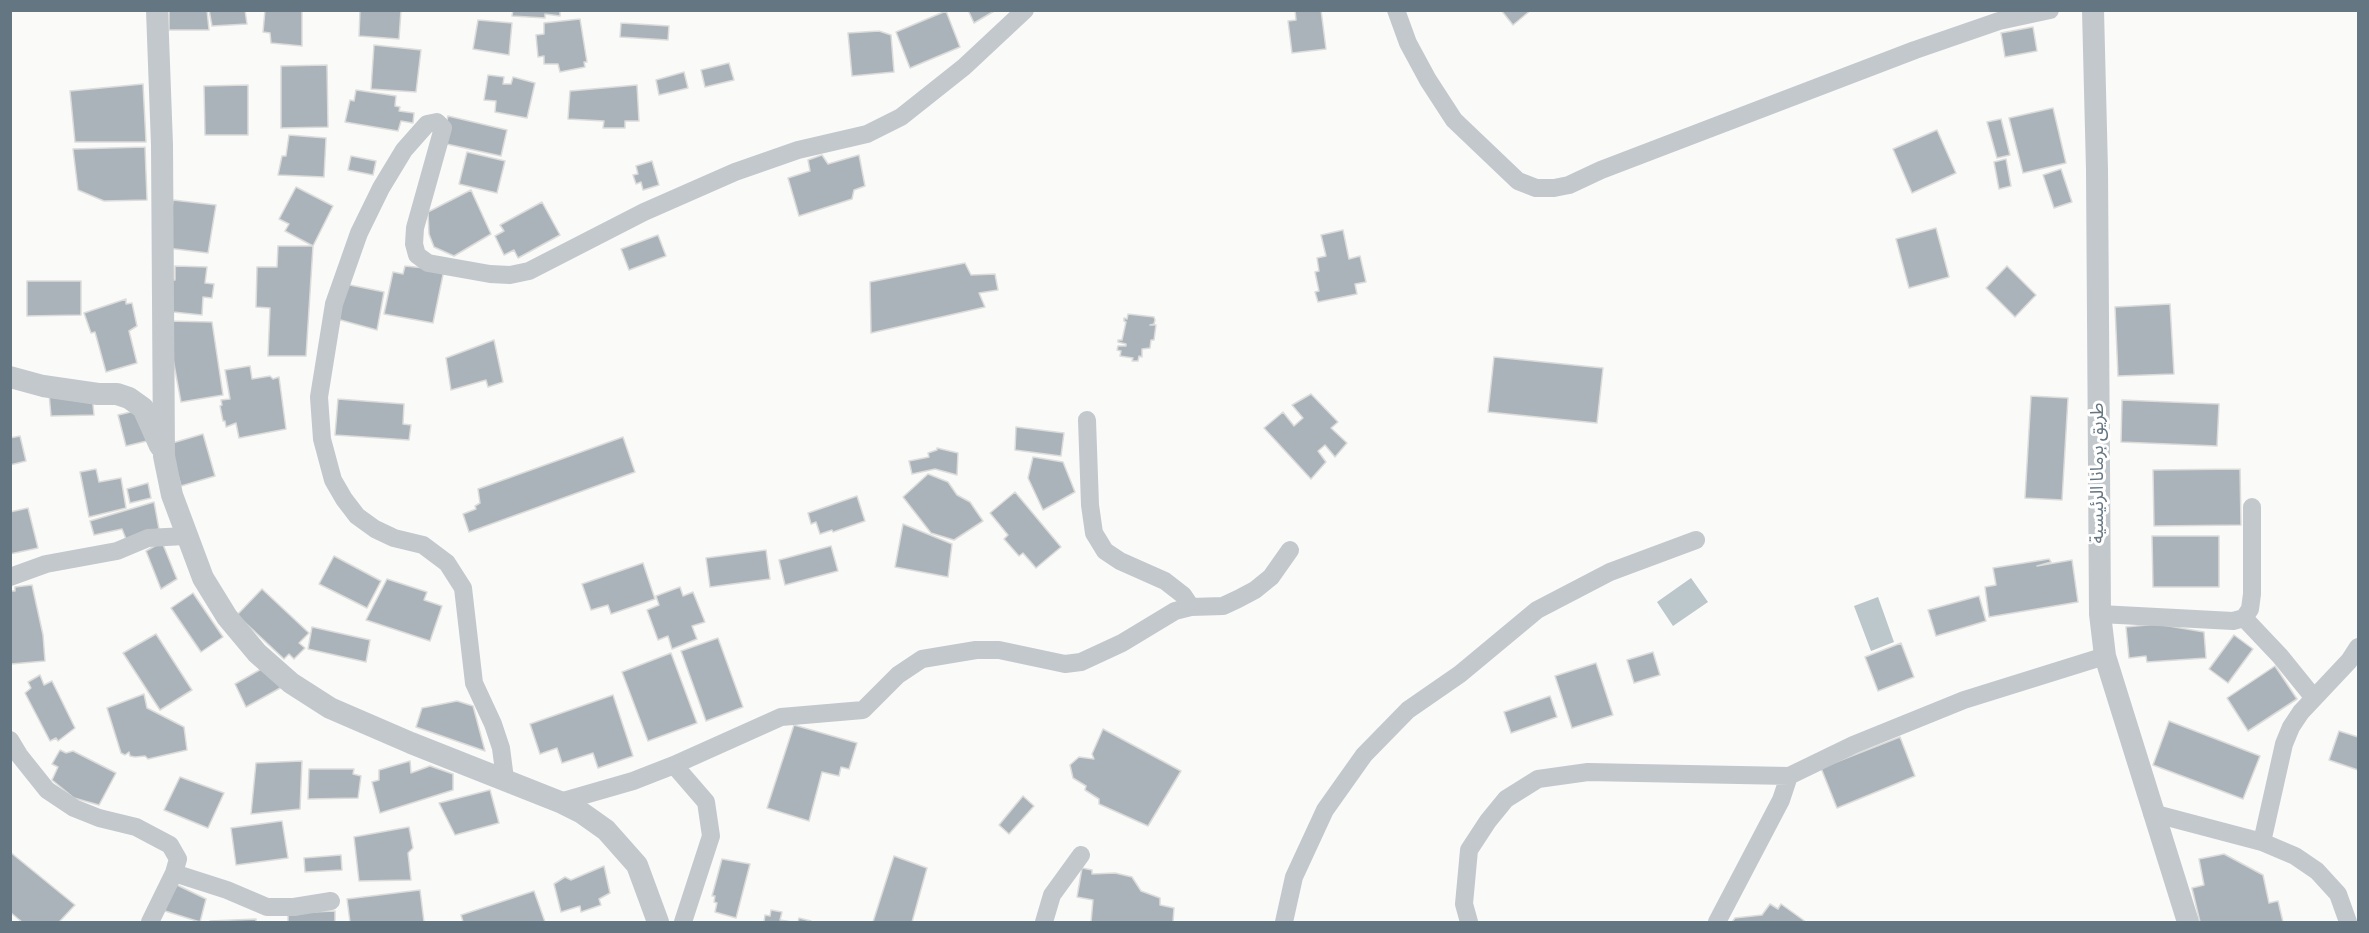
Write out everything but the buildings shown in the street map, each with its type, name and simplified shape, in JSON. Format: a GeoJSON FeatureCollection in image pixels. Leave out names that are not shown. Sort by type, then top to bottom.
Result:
{"type":"FeatureCollection","features":[{"type":"Feature","properties":{"kind":"street"},"geometry":{"type":"LineString","coordinates":[[157,10],[162,145],[164,456],[167,478],[203,578],[227,617],[257,653],[291,683],[330,708],[560,802],[582,813],[606,830],[637,865],[658,922]]}},
{"type":"Feature","properties":{"kind":"street"},"geometry":{"type":"LineString","coordinates":[[505,779],[501,748],[494,724],[474,683],[463,588],[447,562],[423,545],[394,538],[375,529],[357,516],[333,480],[322,440],[319,397],[334,304],[359,233],[381,188],[404,150],[427,124],[436,122],[443,128],[415,228],[414,244],[417,255],[428,263],[490,274],[510,275],[529,271],[644,212],[735,172],[798,150],[867,134],[902,117],[964,67],[1025,10]]}},
{"type":"Feature","properties":{"kind":"street"},"geometry":{"type":"LineString","coordinates":[[1396,10],[1408,44],[1454,120],[1518,180],[1536,188],[1569,185],[1612,166],[1938,42],[1999,21],[2050,10]]}},
{"type":"Feature","properties":{"kind":"street","name":"طريق برمانا الرئيسية"},"geometry":{"type":"LineString","coordinates":[[2093,10],[2097,182],[2100,614],[2105,656],[2152,813],[2188,922]]}},
{"type":"Feature","properties":{"kind":"street"},"geometry":{"type":"LineString","coordinates":[[10,377],[43,386],[98,394],[117,394],[129,398],[144,408],[164,456]]}},
{"type":"Feature","properties":{"kind":"street"},"geometry":{"type":"LineString","coordinates":[[1087,420],[1090,505],[1094,533],[1105,551],[1120,561],[1165,581],[1183,595],[1191,606]]}},
{"type":"Feature","properties":{"kind":"street"},"geometry":{"type":"LineString","coordinates":[[2100,614],[2233,621],[2244,618],[2250,609],[2252,594],[2252,507]]}},
{"type":"Feature","properties":{"kind":"street"},"geometry":{"type":"LineString","coordinates":[[10,577],[46,564],[117,551],[148,538],[186,536]]}},
{"type":"Feature","properties":{"kind":"street"},"geometry":{"type":"LineString","coordinates":[[1284,922],[1294,878],[1325,810],[1364,755],[1408,710],[1460,674],[1537,610],[1610,572],[1696,540]]}},
{"type":"Feature","properties":{"kind":"street"},"geometry":{"type":"LineString","coordinates":[[560,802],[633,781],[781,717],[863,710],[898,675],[922,659],[976,650],[999,650],[1065,664],[1081,662],[1122,643],[1175,611],[1191,606],[1223,606],[1255,590],[1271,577],[1290,550]]}},
{"type":"Feature","properties":{"kind":"street"},"geometry":{"type":"LineString","coordinates":[[2244,618],[2280,656],[2314,698]]}},
{"type":"Feature","properties":{"kind":"street"},"geometry":{"type":"LineString","coordinates":[[2262,842],[2284,744],[2291,727],[2314,698],[2349,661],[2358,647]]}},
{"type":"Feature","properties":{"kind":"street"},"geometry":{"type":"LineString","coordinates":[[1469,922],[1464,904],[1469,850],[1488,821],[1506,800],[1538,779],[1588,772],[1789,776],[1853,745],[1964,700],[2105,656]]}},
{"type":"Feature","properties":{"kind":"street"},"geometry":{"type":"LineString","coordinates":[[10,740],[47,790],[74,808],[99,818],[136,827],[170,845],[178,859],[174,873],[150,922]]}},
{"type":"Feature","properties":{"kind":"street"},"geometry":{"type":"LineString","coordinates":[[674,765],[706,802],[711,836],[684,922]]}},
{"type":"Feature","properties":{"kind":"street"},"geometry":{"type":"LineString","coordinates":[[1717,922],[1781,800],[1789,776]]}},
{"type":"Feature","properties":{"kind":"street"},"geometry":{"type":"LineString","coordinates":[[2152,813],[2262,842],[2295,856],[2317,871],[2338,894],[2348,922]]}},
{"type":"Feature","properties":{"kind":"street"},"geometry":{"type":"LineString","coordinates":[[1044,922],[1052,895],[1081,855]]}},
{"type":"Feature","properties":{"kind":"street"},"geometry":{"type":"LineString","coordinates":[[174,873],[227,890],[267,908],[331,902]]}},
{"type":"Feature","properties":{"kind":"shaded area"},"geometry":{"type":"Polygon","coordinates":[[[1691,578],[1708,602],[1673,626],[1657,602],[1691,578]]]}},
{"type":"Feature","properties":{"kind":"shaded area"},"geometry":{"type":"Polygon","coordinates":[[[1878,597],[1894,642],[1871,651],[1854,606],[1878,597]]]}}]}
